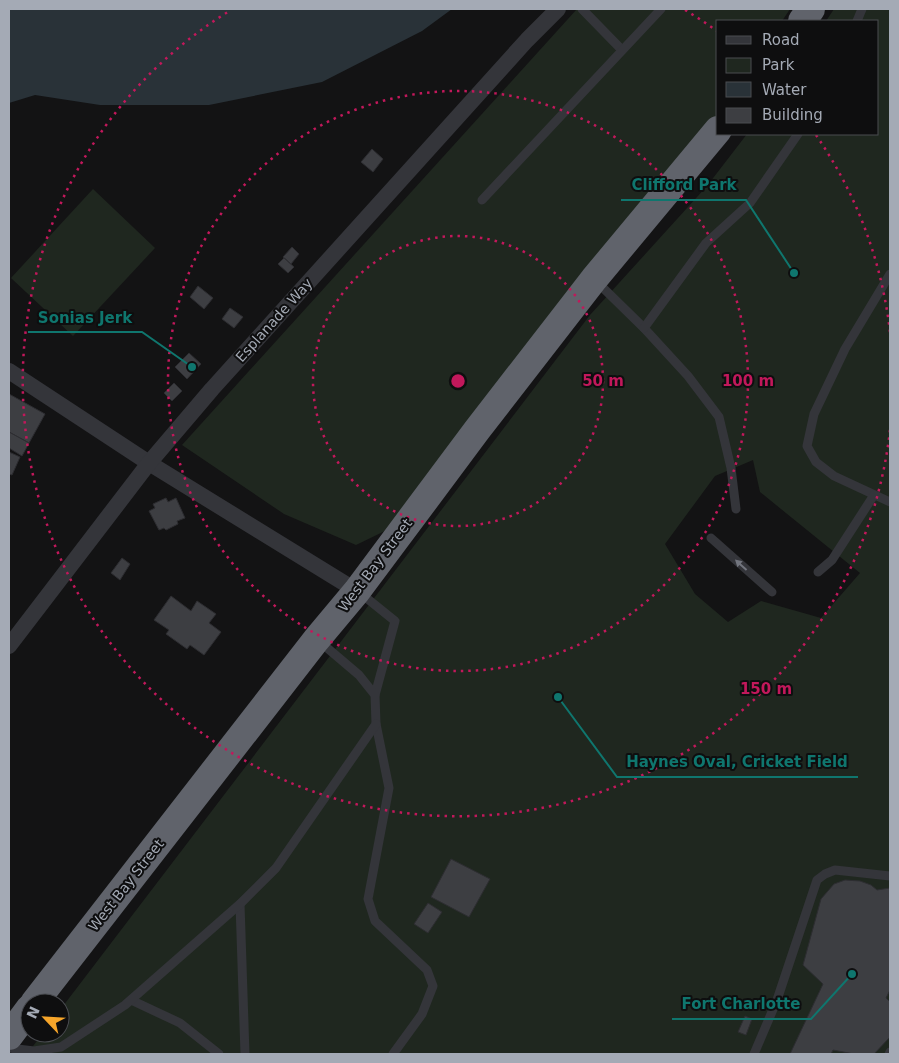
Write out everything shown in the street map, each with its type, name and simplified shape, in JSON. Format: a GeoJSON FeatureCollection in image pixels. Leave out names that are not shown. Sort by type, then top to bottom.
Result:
{"type":"FeatureCollection","features":[{"type":"Feature","properties":{"kind":"highway"},"geometry":{"type":"LineString","coordinates":[[803,20],[812,9]]}},
{"type":"Feature","properties":{"kind":"highway","name":"West Bay Street"},"geometry":{"type":"LineString","coordinates":[[42,993],[316,640],[357,591],[477,430],[594,279],[716,132]]}},
{"type":"Feature","properties":{"kind":"highway"},"geometry":{"type":"LineString","coordinates":[[9,1036],[20,1021]]}},
{"type":"Feature","properties":{"kind":"street","name":"Esplanade Way"},"geometry":{"type":"LineString","coordinates":[[9,646],[150,462],[252,345],[558,9]]}},
{"type":"Feature","properties":{"kind":"street"},"geometry":{"type":"LineString","coordinates":[[9,371],[150,462],[357,591]]}},
{"type":"Feature","properties":{"kind":"lane"},"geometry":{"type":"LineString","coordinates":[[582,9],[622,50]]}},
{"type":"Feature","properties":{"kind":"lane"},"geometry":{"type":"LineString","coordinates":[[482,200],[661,9]]}},
{"type":"Feature","properties":{"kind":"lane"},"geometry":{"type":"LineString","coordinates":[[644,328],[706,243],[750,203],[797,135]]}},
{"type":"Feature","properties":{"kind":"lane"},"geometry":{"type":"LineString","coordinates":[[890,274],[845,349],[814,414],[808,446],[816,462],[834,476],[890,502]]}},
{"type":"Feature","properties":{"kind":"lane"},"geometry":{"type":"LineString","coordinates":[[594,279],[644,328],[688,376],[720,417],[731,468],[736,509]]}},
{"type":"Feature","properties":{"kind":"lane"},"geometry":{"type":"LineString","coordinates":[[818,572],[832,560],[874,495]]}},
{"type":"Feature","properties":{"kind":"lane"},"geometry":{"type":"LineString","coordinates":[[711,538],[772,592]]}},
{"type":"Feature","properties":{"kind":"lane"},"geometry":{"type":"LineString","coordinates":[[357,591],[395,621],[375,694],[376,724],[389,788],[368,899],[375,921],[427,970],[433,986],[422,1014],[393,1054]]}},
{"type":"Feature","properties":{"kind":"lane"},"geometry":{"type":"LineString","coordinates":[[316,640],[359,675],[375,694]]}},
{"type":"Feature","properties":{"kind":"lane"},"geometry":{"type":"LineString","coordinates":[[9,1048],[34,1051],[61,1047],[131,1000],[240,904],[276,868],[376,724]]}},
{"type":"Feature","properties":{"kind":"lane"},"geometry":{"type":"LineString","coordinates":[[754,1054],[777,1000],[817,880],[835,870],[890,876]]}},
{"type":"Feature","properties":{"kind":"lane"},"geometry":{"type":"LineString","coordinates":[[240,904],[245,1054]]}},
{"type":"Feature","properties":{"kind":"lane"},"geometry":{"type":"LineString","coordinates":[[131,1000],[180,1023],[219,1054]]}},
{"type":"Feature","properties":{"kind":"green space"},"geometry":{"type":"Polygon","coordinates":[[[577,9],[790,9],[783,20],[716,20],[716,116],[469,424],[389,529],[356,545],[284,514],[182,445],[577,9]]]}},
{"type":"Feature","properties":{"kind":"green space"},"geometry":{"type":"Polygon","coordinates":[[[834,9],[890,9],[890,1054],[27,1054],[35,1043],[70,1043],[70,997],[590,315],[707,186],[746,135],[879,135],[879,20],[827,20],[834,9]],[[753,460],[715,476],[665,544],[695,594],[728,622],[761,601],[821,618],[860,573],[760,492],[753,460]]]}},
{"type":"Feature","properties":{"kind":"green space"},"geometry":{"type":"Polygon","coordinates":[[[93,189],[155,248],[73,336],[11,278],[93,189]]]}},
{"type":"Feature","properties":{"kind":"water"},"geometry":{"type":"Polygon","coordinates":[[[9,9],[452,9],[422,31],[322,82],[209,105],[100,105],[35,95],[9,103],[9,9]]]}},
{"type":"Feature","properties":{"kind":"building"},"geometry":{"type":"Polygon","coordinates":[[[372,149],[383,159],[373,172],[361,162],[372,149]]]}},
{"type":"Feature","properties":{"kind":"building"},"geometry":{"type":"Polygon","coordinates":[[[292,247],[299,254],[291,264],[283,257],[292,247]]]}},
{"type":"Feature","properties":{"kind":"building"},"geometry":{"type":"Polygon","coordinates":[[[284,258],[294,267],[288,273],[278,264],[284,258]]]}},
{"type":"Feature","properties":{"kind":"building"},"geometry":{"type":"Polygon","coordinates":[[[198,286],[213,298],[204,309],[190,297],[198,286]]]}},
{"type":"Feature","properties":{"kind":"building"},"geometry":{"type":"Polygon","coordinates":[[[230,308],[243,317],[234,328],[222,319],[230,308]]]}},
{"type":"Feature","properties":{"kind":"building"},"geometry":{"type":"Polygon","coordinates":[[[189,353],[201,364],[187,379],[175,367],[189,353]]]}},
{"type":"Feature","properties":{"kind":"building"},"geometry":{"type":"Polygon","coordinates":[[[174,383],[182,391],[172,401],[164,393],[174,383]]]}},
{"type":"Feature","properties":{"kind":"building"},"geometry":{"type":"Polygon","coordinates":[[[9,394],[45,414],[29,443],[9,432],[9,394]]]}},
{"type":"Feature","properties":{"kind":"building"},"geometry":{"type":"Polygon","coordinates":[[[9,432],[29,443],[22,456],[9,448],[9,432]]]}},
{"type":"Feature","properties":{"kind":"building"},"geometry":{"type":"Polygon","coordinates":[[[9,452],[20,457],[12,475],[9,474],[9,452]]]}},
{"type":"Feature","properties":{"kind":"building"},"geometry":{"type":"Polygon","coordinates":[[[166,498],[168,502],[176,498],[185,518],[177,521],[178,524],[166,530],[164,528],[159,530],[149,511],[155,508],[153,504],[166,498]]]}},
{"type":"Feature","properties":{"kind":"building"},"geometry":{"type":"Polygon","coordinates":[[[122,558],[130,564],[120,580],[111,573],[122,558]]]}},
{"type":"Feature","properties":{"kind":"building"},"geometry":{"type":"Polygon","coordinates":[[[171,596],[191,611],[197,601],[216,614],[209,623],[221,632],[204,655],[190,645],[187,649],[166,634],[169,630],[154,620],[171,596]]]}},
{"type":"Feature","properties":{"kind":"building"},"geometry":{"type":"Polygon","coordinates":[[[451,859],[490,879],[469,917],[431,897],[451,859]]]}},
{"type":"Feature","properties":{"kind":"building"},"geometry":{"type":"Polygon","coordinates":[[[845,880],[860,881],[871,885],[877,890],[890,888],[890,990],[886,998],[890,1002],[890,1037],[874,1054],[854,1054],[833,1050],[831,1054],[790,1054],[823,984],[803,965],[821,899],[834,884],[845,880]]]}},
{"type":"Feature","properties":{"kind":"building"},"geometry":{"type":"Polygon","coordinates":[[[428,903],[442,912],[428,933],[414,924],[428,903]]]}},
{"type":"Feature","properties":{"kind":"building"},"geometry":{"type":"Polygon","coordinates":[[[745,1016],[752,1019],[746,1035],[738,1032],[745,1016]]]}},
{"type":"Feature","properties":{"kind":"place","name":"Clifford Park"},"geometry":{"type":"Point","coordinates":[794,273]}},
{"type":"Feature","properties":{"kind":"place","name":"Sonias Jerk"},"geometry":{"type":"Point","coordinates":[192,367]}},
{"type":"Feature","properties":{"kind":"place","name":"Haynes Oval, Cricket Field"},"geometry":{"type":"Point","coordinates":[558,697]}},
{"type":"Feature","properties":{"kind":"place","name":"Fort Charlotte"},"geometry":{"type":"Point","coordinates":[852,974]}}]}
